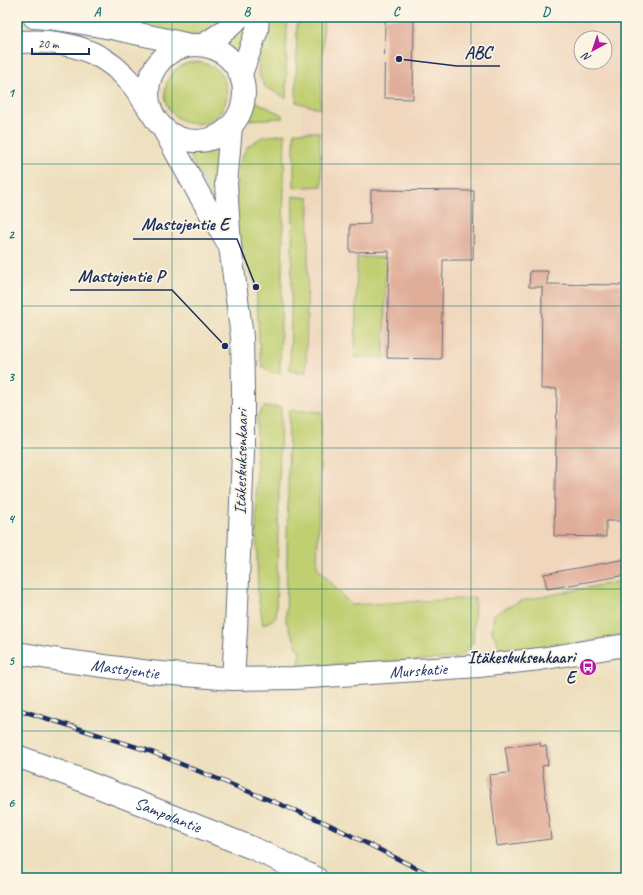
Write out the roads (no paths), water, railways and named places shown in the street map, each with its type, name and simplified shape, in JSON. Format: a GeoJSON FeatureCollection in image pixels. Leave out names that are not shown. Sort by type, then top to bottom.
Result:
{"type":"FeatureCollection","features":[{"type":"Feature","properties":{"kind":"main road"},"geometry":{"type":"LineString","coordinates":[[17,42],[47,41],[72,45],[94,53],[113,66],[132,84],[164,130],[180,139],[198,142],[216,138],[234,124],[242,109],[245,95],[241,74],[232,60],[218,50],[123,30],[57,19],[34,17]]}},
{"type":"Feature","properties":{"kind":"main road"},"geometry":{"type":"LineString","coordinates":[[152,112],[148,98],[149,83],[154,69],[163,57],[176,49],[196,45],[218,36],[232,25],[239,17]]}},
{"type":"Feature","properties":{"kind":"main road"},"geometry":{"type":"LineString","coordinates":[[241,74],[257,30],[258,17]]}},
{"type":"Feature","properties":{"kind":"main road","name":"Itäkeskuksenkaari"},"geometry":{"type":"LineString","coordinates":[[231,127],[226,184],[230,246],[242,337],[243,452],[233,679]]}},
{"type":"Feature","properties":{"kind":"main road","name":"Itäkeskuksenkaari"},"geometry":{"type":"LineString","coordinates":[[164,130],[199,194],[230,246]]}},
{"type":"Feature","properties":{"kind":"main road","name":"Murskatie"},"geometry":{"type":"LineString","coordinates":[[233,679],[294,678],[479,666],[540,659],[626,645]]}},
{"type":"Feature","properties":{"kind":"main road","name":"Mastojentie"},"geometry":{"type":"LineString","coordinates":[[17,653],[149,672],[233,679]]}},
{"type":"Feature","properties":{"kind":"main road","name":"Sampolantie"},"geometry":{"type":"LineString","coordinates":[[17,756],[72,776],[255,849],[316,878]]}},
{"type":"Feature","properties":{"kind":"railway"},"geometry":{"type":"LineString","coordinates":[[17,709],[149,751],[326,823],[436,878]]}},
{"type":"Feature","properties":{"kind":"place","name":"ABC"},"geometry":{"type":"Point","coordinates":[399,59]}},
{"type":"Feature","properties":{"kind":"place","name":"Mastojentie E"},"geometry":{"type":"Point","coordinates":[256,287]}},
{"type":"Feature","properties":{"kind":"place","name":"Mastojentie P"},"geometry":{"type":"Point","coordinates":[225,346]}},
{"type":"Feature","properties":{"kind":"place","name":"Itäkeskuksenkaari E"},"geometry":{"type":"Point","coordinates":[588,667]}}]}
